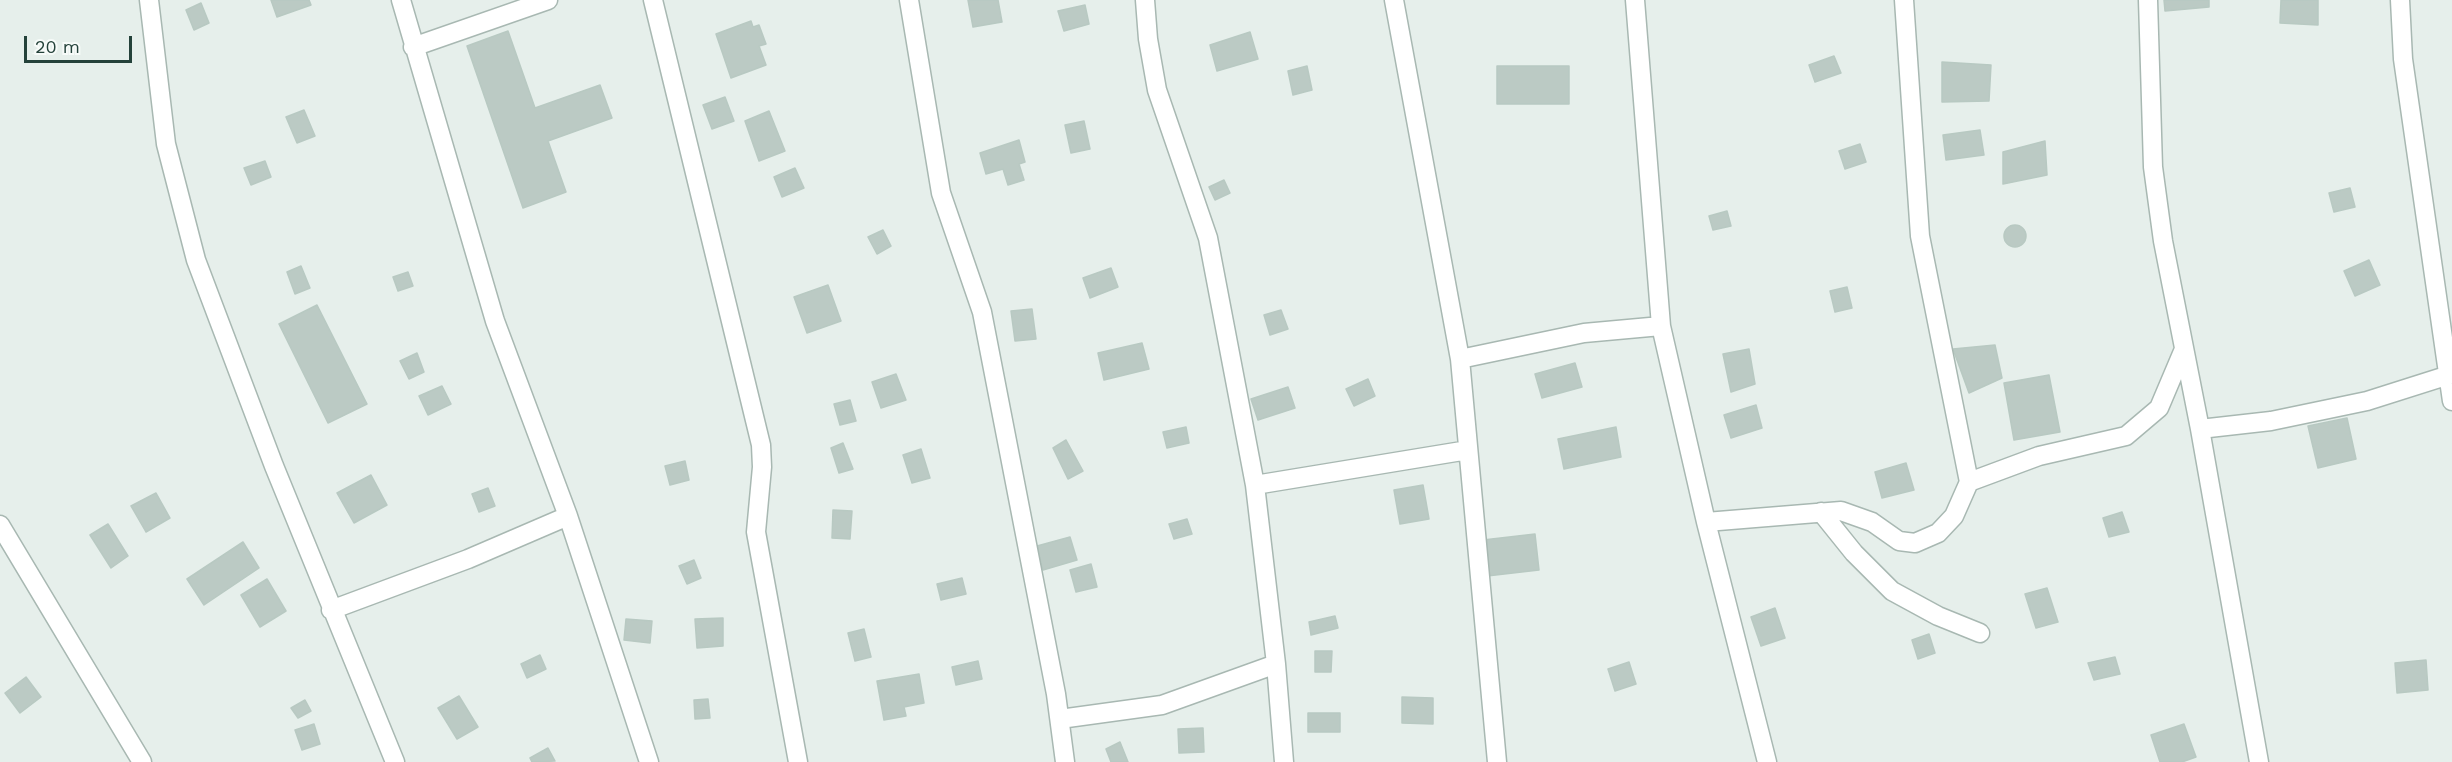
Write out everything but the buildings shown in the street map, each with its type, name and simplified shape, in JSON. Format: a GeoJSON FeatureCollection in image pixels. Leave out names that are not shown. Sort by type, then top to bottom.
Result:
{"type":"FeatureCollection","features":[{"type":"Feature","properties":{"kind":"street"},"geometry":{"type":"LineString","coordinates":[[149,0],[166,144],[196,260],[331,610],[395,762]]}},
{"type":"Feature","properties":{"kind":"street"},"geometry":{"type":"LineString","coordinates":[[401,0],[495,321],[568,516],[649,762]]}},
{"type":"Feature","properties":{"kind":"street"},"geometry":{"type":"LineString","coordinates":[[413,46],[548,0]]}},
{"type":"Feature","properties":{"kind":"street"},"geometry":{"type":"LineString","coordinates":[[653,0],[761,445],[762,467],[756,532],[798,762]]}},
{"type":"Feature","properties":{"kind":"street"},"geometry":{"type":"LineString","coordinates":[[909,0],[941,193],[982,312],[1060,719],[1065,762]]}},
{"type":"Feature","properties":{"kind":"street"},"geometry":{"type":"LineString","coordinates":[[1145,0],[1148,39],[1157,90],[1208,238],[1255,485],[1276,664],[1284,762]]}},
{"type":"Feature","properties":{"kind":"street"},"geometry":{"type":"LineString","coordinates":[[1394,0],[1460,359],[1497,762]]}},
{"type":"Feature","properties":{"kind":"street"},"geometry":{"type":"LineString","coordinates":[[1635,0],[1661,326],[1706,522],[1767,762]]}},
{"type":"Feature","properties":{"kind":"street"},"geometry":{"type":"LineString","coordinates":[[1706,522],[1841,510],[1856,514],[1899,541],[1915,543],[1938,533],[1954,516],[1969,482],[1920,236],[1904,0]]}},
{"type":"Feature","properties":{"kind":"street"},"geometry":{"type":"LineString","coordinates":[[2148,0],[2153,167],[2163,241],[2200,429],[2259,762]]}},
{"type":"Feature","properties":{"kind":"street"},"geometry":{"type":"LineString","coordinates":[[2400,0],[2403,59],[2450,374],[2452,401]]}},
{"type":"Feature","properties":{"kind":"street"},"geometry":{"type":"LineString","coordinates":[[1460,359],[1584,333],[1661,326]]}},
{"type":"Feature","properties":{"kind":"street"},"geometry":{"type":"LineString","coordinates":[[1969,482],[2038,456],[2126,436],[2159,408],[2184,350]]}},
{"type":"Feature","properties":{"kind":"street"},"geometry":{"type":"LineString","coordinates":[[2200,429],[2271,420],[2367,401],[2450,374]]}},
{"type":"Feature","properties":{"kind":"street"},"geometry":{"type":"LineString","coordinates":[[1255,485],[1468,450]]}},
{"type":"Feature","properties":{"kind":"street"},"geometry":{"type":"LineString","coordinates":[[1821,512],[1854,553],[1892,591],[1938,616],[1980,633]]}},
{"type":"Feature","properties":{"kind":"street"},"geometry":{"type":"LineString","coordinates":[[331,610],[468,559],[568,516]]}},
{"type":"Feature","properties":{"kind":"street"},"geometry":{"type":"LineString","coordinates":[[0,525],[142,762]]}},
{"type":"Feature","properties":{"kind":"street"},"geometry":{"type":"LineString","coordinates":[[1060,719],[1162,705],[1276,664]]}}]}
